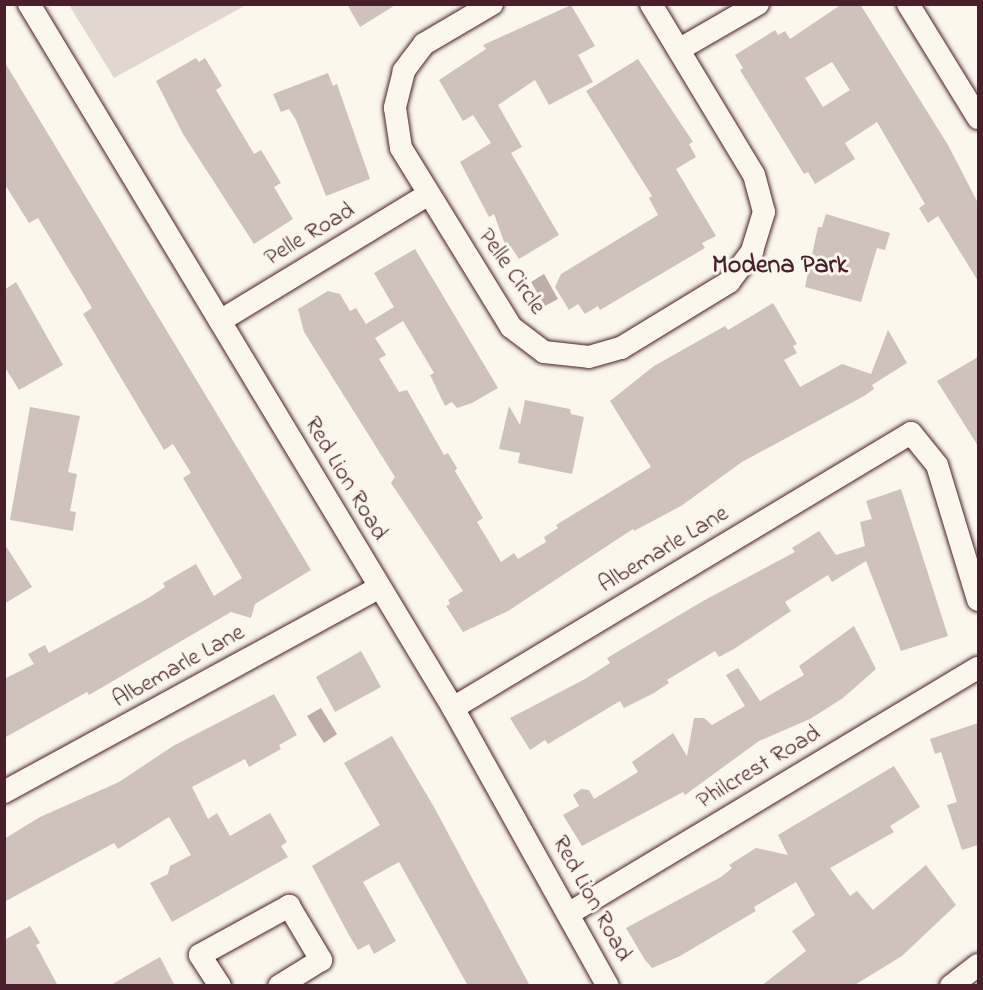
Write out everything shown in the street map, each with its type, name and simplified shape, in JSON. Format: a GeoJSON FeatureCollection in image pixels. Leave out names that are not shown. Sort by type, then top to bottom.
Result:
{"type":"FeatureCollection","features":[{"type":"Feature","properties":{"kind":"street","name":"Red Lion Road"},"geometry":{"type":"LineString","coordinates":[[29,4],[378,588],[453,708],[608,986]]}},
{"type":"Feature","properties":{"kind":"street","name":"Pelle Circle"},"geometry":{"type":"LineString","coordinates":[[492,4],[424,44],[404,71],[395,108],[401,148],[427,195],[511,327],[544,352],[589,357],[621,348],[729,282],[752,251],[764,212],[754,175],[651,4]]}},
{"type":"Feature","properties":{"kind":"street"},"geometry":{"type":"LineString","coordinates":[[680,49],[759,4]]}},
{"type":"Feature","properties":{"kind":"street"},"geometry":{"type":"LineString","coordinates":[[908,4],[978,118]]}},
{"type":"Feature","properties":{"kind":"street","name":"Pelle Road"},"geometry":{"type":"LineString","coordinates":[[220,321],[427,195]]}},
{"type":"Feature","properties":{"kind":"street","name":"Albemarle Lane"},"geometry":{"type":"LineString","coordinates":[[453,708],[911,433],[937,465],[978,600]]}},
{"type":"Feature","properties":{"kind":"street","name":"Albemarle Lane"},"geometry":{"type":"LineString","coordinates":[[4,792],[378,588]]}},
{"type":"Feature","properties":{"kind":"street","name":"Philcrest Road"},"geometry":{"type":"LineString","coordinates":[[568,914],[978,668]]}},
{"type":"Feature","properties":{"kind":"street"},"geometry":{"type":"LineString","coordinates":[[220,986],[200,955],[289,906],[321,960],[279,986]]}},
{"type":"Feature","properties":{"kind":"street"},"geometry":{"type":"LineString","coordinates":[[951,986],[978,965]]}},
{"type":"Feature","properties":{"kind":"shaded area"},"geometry":{"type":"Polygon","coordinates":[[[69,5],[246,5],[114,78],[69,5]]]}},
{"type":"Feature","properties":{"kind":"shaded area"},"geometry":{"type":"Polygon","coordinates":[[[544,274],[558,299],[545,306],[531,282],[544,274]]]}},
{"type":"Feature","properties":{"kind":"shaded area"},"geometry":{"type":"Polygon","coordinates":[[[321,708],[337,734],[324,743],[307,716],[321,708]]]}},
{"type":"Feature","properties":{"kind":"building"},"geometry":{"type":"Polygon","coordinates":[[[347,4],[397,4],[360,27],[347,4]]]}},
{"type":"Feature","properties":{"kind":"building"},"geometry":{"type":"Polygon","coordinates":[[[842,4],[860,4],[948,145],[978,203],[978,281],[938,216],[928,223],[919,208],[925,204],[877,122],[845,143],[855,159],[815,184],[808,172],[804,174],[740,70],[743,68],[735,55],[775,30],[778,35],[785,31],[790,39],[842,4]],[[832,62],[805,78],[823,107],[850,90],[832,62]]]}},
{"type":"Feature","properties":{"kind":"building"},"geometry":{"type":"Polygon","coordinates":[[[571,5],[595,46],[578,55],[593,82],[549,105],[535,80],[498,105],[522,147],[511,153],[559,235],[519,259],[511,247],[507,250],[494,214],[489,217],[460,162],[491,143],[473,115],[463,121],[439,80],[486,49],[483,45],[571,5]]]}},
{"type":"Feature","properties":{"kind":"building"},"geometry":{"type":"Polygon","coordinates":[[[196,58],[199,62],[205,58],[222,86],[216,90],[254,154],[261,150],[281,183],[274,187],[293,219],[254,244],[183,134],[156,81],[196,58]]]}},
{"type":"Feature","properties":{"kind":"building"},"geometry":{"type":"Polygon","coordinates":[[[638,59],[693,142],[689,144],[696,157],[676,169],[716,236],[702,243],[705,248],[600,310],[598,306],[585,314],[578,304],[569,310],[555,287],[561,274],[658,215],[649,198],[652,196],[586,91],[638,59]]]}},
{"type":"Feature","properties":{"kind":"building"},"geometry":{"type":"Polygon","coordinates":[[[4,61],[311,570],[255,604],[251,618],[231,612],[89,695],[87,692],[4,738],[4,679],[34,664],[28,654],[45,645],[49,653],[150,597],[165,587],[163,583],[196,564],[214,596],[242,578],[183,478],[191,473],[173,444],[164,450],[83,314],[92,308],[82,291],[38,218],[29,223],[4,183],[4,61]]]}},
{"type":"Feature","properties":{"kind":"building"},"geometry":{"type":"Polygon","coordinates":[[[328,73],[333,86],[337,84],[370,179],[326,196],[296,120],[289,109],[281,112],[273,94],[328,73]]]}},
{"type":"Feature","properties":{"kind":"building"},"geometry":{"type":"Polygon","coordinates":[[[826,214],[890,233],[885,250],[877,248],[861,302],[805,287],[818,227],[822,227],[826,214]]]}},
{"type":"Feature","properties":{"kind":"building"},"geometry":{"type":"Polygon","coordinates":[[[415,249],[498,388],[472,403],[457,408],[452,402],[445,406],[430,375],[434,373],[403,321],[375,338],[386,355],[379,359],[399,392],[407,390],[444,455],[448,453],[457,468],[455,471],[483,518],[477,522],[501,562],[514,553],[518,559],[546,542],[544,537],[558,528],[556,525],[651,467],[610,401],[654,366],[725,326],[728,330],[773,303],[797,344],[793,346],[797,353],[784,360],[800,387],[842,364],[871,374],[888,330],[907,363],[872,385],[874,389],[864,396],[742,462],[681,506],[634,531],[633,529],[508,611],[463,632],[446,606],[450,604],[448,600],[463,591],[391,483],[395,477],[304,332],[298,309],[328,291],[340,294],[350,311],[356,308],[366,324],[394,307],[374,273],[415,249]]]}},
{"type":"Feature","properties":{"kind":"building"},"geometry":{"type":"Polygon","coordinates":[[[16,282],[63,365],[19,390],[4,366],[4,290],[16,282]]]}},
{"type":"Feature","properties":{"kind":"building"},"geometry":{"type":"Polygon","coordinates":[[[978,357],[978,446],[937,381],[978,357]]]}},
{"type":"Feature","properties":{"kind":"building"},"geometry":{"type":"Polygon","coordinates":[[[525,400],[570,409],[571,414],[584,417],[572,474],[518,463],[520,453],[499,449],[509,406],[520,425],[525,400]]]}},
{"type":"Feature","properties":{"kind":"building"},"geometry":{"type":"Polygon","coordinates":[[[30,407],[80,416],[68,472],[77,474],[70,511],[76,512],[73,531],[10,520],[30,407]]]}},
{"type":"Feature","properties":{"kind":"building"},"geometry":{"type":"Polygon","coordinates":[[[901,489],[948,636],[901,651],[866,561],[832,582],[828,575],[785,602],[791,611],[734,649],[719,657],[715,651],[667,680],[669,683],[654,693],[624,708],[620,701],[548,744],[545,740],[530,750],[510,718],[585,679],[610,663],[607,658],[703,601],[795,552],[792,548],[819,531],[836,555],[865,546],[860,522],[872,519],[866,501],[901,489]]]}},
{"type":"Feature","properties":{"kind":"building"},"geometry":{"type":"Polygon","coordinates":[[[4,543],[32,587],[4,604],[4,543]]]}},
{"type":"Feature","properties":{"kind":"building"},"geometry":{"type":"Polygon","coordinates":[[[854,626],[876,669],[843,698],[810,719],[759,741],[685,795],[683,792],[582,846],[563,815],[579,806],[573,795],[581,789],[589,790],[594,799],[638,772],[632,762],[673,733],[687,756],[694,718],[704,718],[712,725],[745,706],[726,675],[738,668],[760,701],[804,675],[799,666],[854,626]]]}},
{"type":"Feature","properties":{"kind":"building"},"geometry":{"type":"Polygon","coordinates":[[[361,651],[381,687],[335,712],[316,677],[361,651]]]}},
{"type":"Feature","properties":{"kind":"building"},"geometry":{"type":"Polygon","coordinates":[[[274,694],[297,735],[279,745],[281,749],[249,767],[245,759],[192,787],[208,819],[217,813],[230,836],[270,813],[287,842],[281,846],[288,857],[172,922],[150,883],[168,874],[170,866],[191,855],[169,817],[118,849],[114,843],[4,902],[4,839],[40,817],[119,782],[173,746],[274,694]]]}},
{"type":"Feature","properties":{"kind":"building"},"geometry":{"type":"Polygon","coordinates":[[[978,723],[978,845],[962,850],[947,805],[957,802],[941,752],[935,754],[930,739],[978,723]]]}},
{"type":"Feature","properties":{"kind":"building"},"geometry":{"type":"Polygon","coordinates":[[[392,736],[434,807],[530,986],[468,986],[399,862],[363,882],[396,941],[374,954],[369,944],[358,950],[349,935],[312,866],[380,825],[344,763],[392,736]]]}},
{"type":"Feature","properties":{"kind":"building"},"geometry":{"type":"Polygon","coordinates":[[[894,766],[920,807],[890,826],[894,832],[830,868],[850,896],[857,891],[873,910],[926,865],[956,905],[902,956],[853,986],[761,986],[806,951],[792,931],[815,915],[796,882],[754,907],[756,911],[680,956],[652,968],[645,960],[626,928],[721,877],[732,868],[729,865],[756,848],[788,855],[778,835],[894,766]]]}},
{"type":"Feature","properties":{"kind":"building"},"geometry":{"type":"Polygon","coordinates":[[[30,926],[40,943],[36,945],[58,986],[4,986],[4,940],[30,926]]]}},
{"type":"Feature","properties":{"kind":"building"},"geometry":{"type":"Polygon","coordinates":[[[160,957],[175,986],[109,986],[137,970],[160,957]]]}},
{"type":"Feature","properties":{"kind":"district","name":"Modena Park"},"geometry":{"type":"Point","coordinates":[780,267]}}]}
